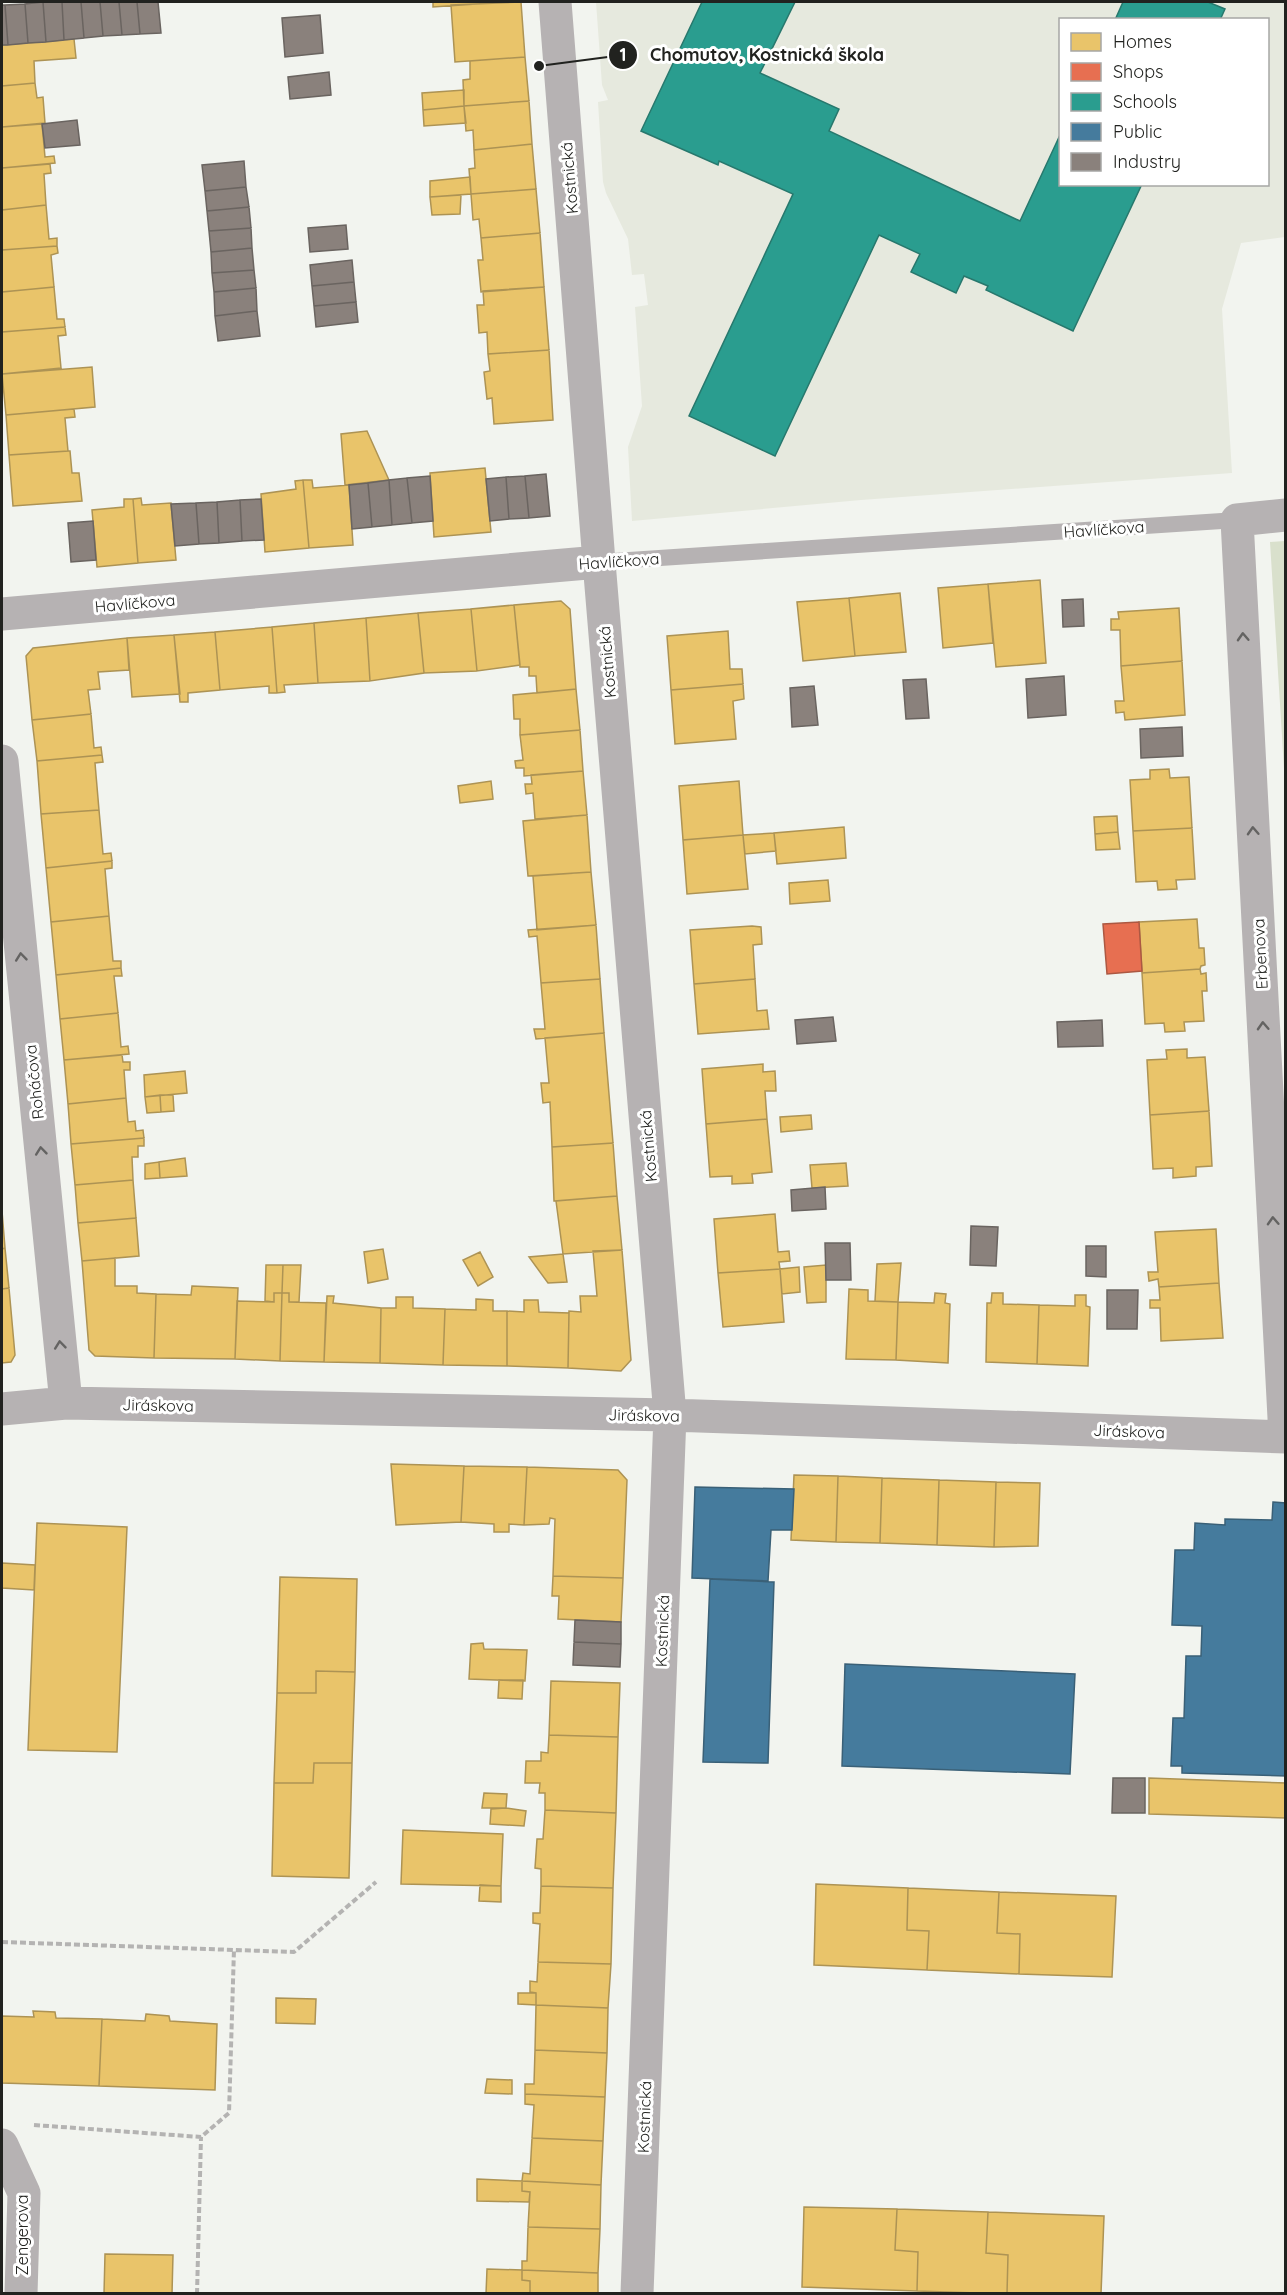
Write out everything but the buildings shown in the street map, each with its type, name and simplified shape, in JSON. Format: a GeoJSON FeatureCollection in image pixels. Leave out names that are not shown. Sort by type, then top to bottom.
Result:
{"type":"FeatureCollection","features":[{"type":"Feature","properties":{"kind":"street","name":"Kostnická"},"geometry":{"type":"LineString","coordinates":[[555,2],[670,1415],[637,2294]]}},
{"type":"Feature","properties":{"kind":"street"},"geometry":{"type":"LineString","coordinates":[[1237,520],[1286,515]]}},
{"type":"Feature","properties":{"kind":"street","name":"Erbenova"},"geometry":{"type":"LineString","coordinates":[[1237,520],[1285,1437]]}},
{"type":"Feature","properties":{"kind":"street","name":"Havlíčkova"},"geometry":{"type":"LineString","coordinates":[[2,614],[599,562]]}},
{"type":"Feature","properties":{"kind":"street","name":"Roháčova"},"geometry":{"type":"LineString","coordinates":[[2,760],[66,1403]]}},
{"type":"Feature","properties":{"kind":"street","name":"Jiráskova"},"geometry":{"type":"LineString","coordinates":[[2,1408],[66,1403],[670,1415],[1285,1437]]}},
{"type":"Feature","properties":{"kind":"street","name":"Zengerova"},"geometry":{"type":"LineString","coordinates":[[10,2138],[24,2193],[21,2294]]}},
{"type":"Feature","properties":{"kind":"lane","name":"Havlíčkova"},"geometry":{"type":"LineString","coordinates":[[599,562],[1237,520]]}},
{"type":"Feature","properties":{"kind":"path"},"geometry":{"type":"LineString","coordinates":[[2,1942],[294,1952],[376,1882]]}},
{"type":"Feature","properties":{"kind":"path"},"geometry":{"type":"LineString","coordinates":[[10,2138],[201,2137],[229,2113],[234,1949]]}},
{"type":"Feature","properties":{"kind":"path"},"geometry":{"type":"LineString","coordinates":[[196,2294],[201,2137]]}},
{"type":"Feature","properties":{"kind":"shaded area"},"geometry":{"type":"Polygon","coordinates":[[[596,2],[1285,2],[1285,237],[1241,243],[1222,309],[1232,473],[861,500],[632,521],[628,447],[642,406],[635,307],[648,305],[644,274],[632,275],[628,239],[603,182],[598,102],[608,100],[602,85],[596,2]]]}},
{"type":"Feature","properties":{"kind":"green space"},"geometry":{"type":"Polygon","coordinates":[[[1286,541],[1285,785],[1270,542],[1286,541]]]}},
{"type":"Feature","properties":{"kind":"place","name":"Chomutov, Kostnická škola"},"geometry":{"type":"Point","coordinates":[539,66]}}]}
